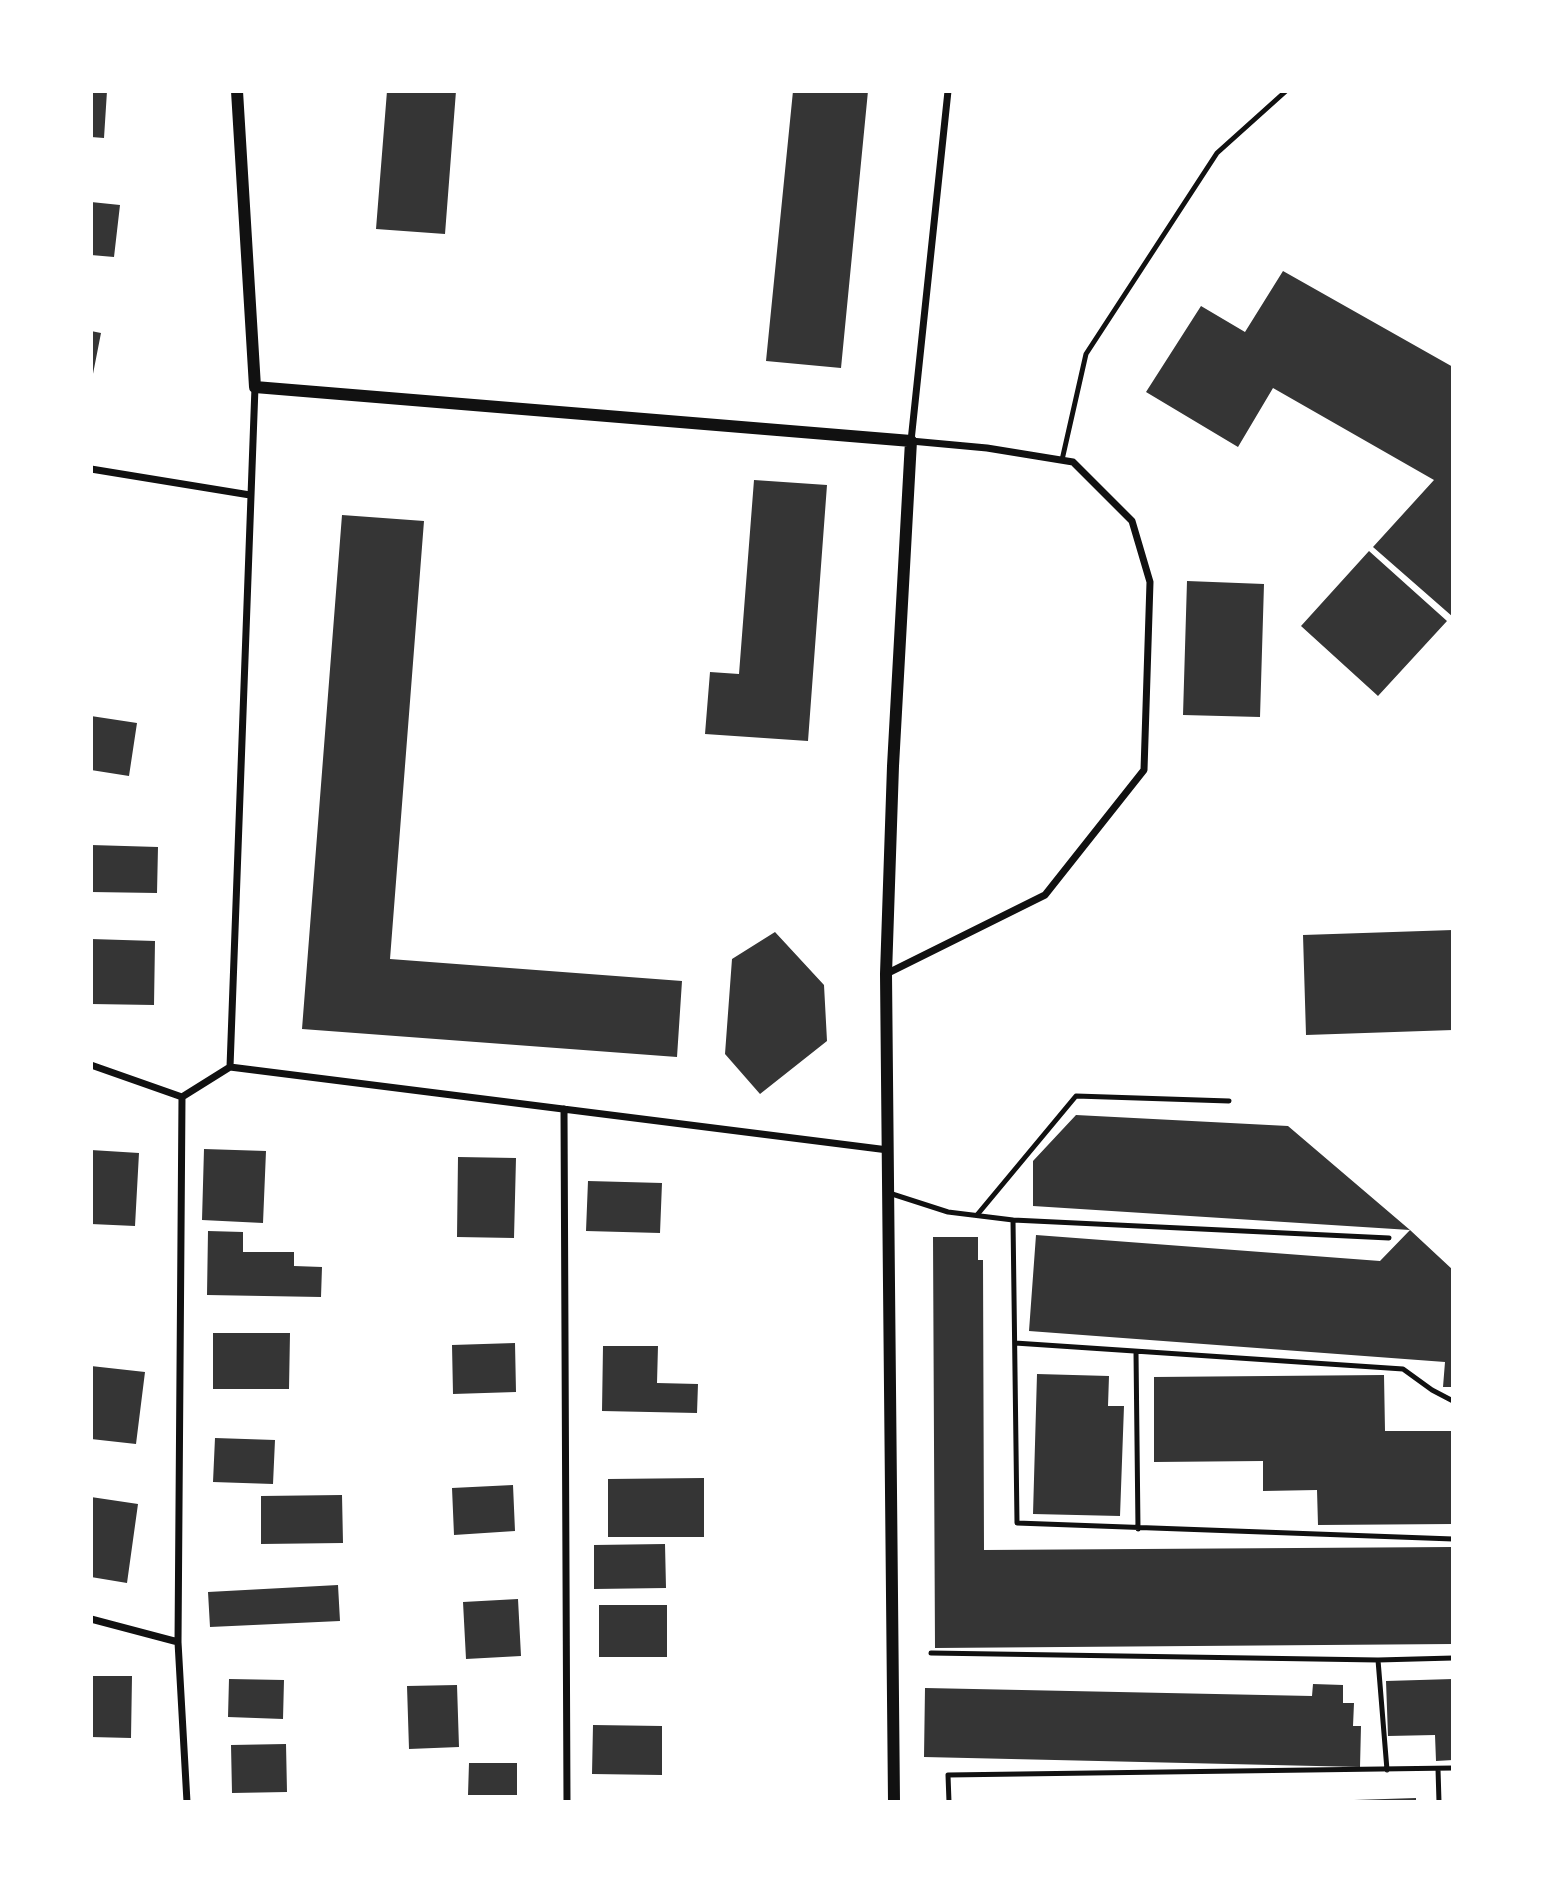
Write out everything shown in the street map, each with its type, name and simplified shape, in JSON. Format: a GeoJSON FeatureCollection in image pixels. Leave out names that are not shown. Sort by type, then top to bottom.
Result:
{"type":"FeatureCollection","features":[{"type":"Feature","properties":{"kind":"street"},"geometry":{"type":"LineString","coordinates":[[230,1067],[255,387],[237,91]]}},
{"type":"Feature","properties":{"kind":"street"},"geometry":{"type":"LineString","coordinates":[[894,1802],[886,974],[893,766],[911,441],[948,91]]}},
{"type":"Feature","properties":{"kind":"street"},"geometry":{"type":"LineString","coordinates":[[255,387],[911,441],[987,448],[1073,462],[1132,521],[1150,582],[1144,770],[1045,895],[886,974]]}},
{"type":"Feature","properties":{"kind":"street"},"geometry":{"type":"LineString","coordinates":[[91,469],[250,495]]}},
{"type":"Feature","properties":{"kind":"street"},"geometry":{"type":"LineString","coordinates":[[91,1065],[182,1097]]}},
{"type":"Feature","properties":{"kind":"street"},"geometry":{"type":"LineString","coordinates":[[182,1097],[230,1067],[888,1150]]}},
{"type":"Feature","properties":{"kind":"street"},"geometry":{"type":"LineString","coordinates":[[182,1097],[178,1642],[187,1802]]}},
{"type":"Feature","properties":{"kind":"street"},"geometry":{"type":"LineString","coordinates":[[564,1109],[567,1802]]}},
{"type":"Feature","properties":{"kind":"street"},"geometry":{"type":"LineString","coordinates":[[91,1619],[178,1642]]}},
{"type":"Feature","properties":{"kind":"lane"},"geometry":{"type":"LineString","coordinates":[[1062,460],[1086,354],[1217,153],[1286,91]]}},
{"type":"Feature","properties":{"kind":"lane"},"geometry":{"type":"LineString","coordinates":[[977,1216],[1076,1096],[1229,1101]]}},
{"type":"Feature","properties":{"kind":"lane"},"geometry":{"type":"LineString","coordinates":[[889,1193],[948,1212],[1013,1220],[1389,1238]]}},
{"type":"Feature","properties":{"kind":"lane"},"geometry":{"type":"LineString","coordinates":[[1013,1220],[1017,1524],[1453,1539]]}},
{"type":"Feature","properties":{"kind":"lane"},"geometry":{"type":"LineString","coordinates":[[1015,1343],[1403,1369],[1453,1401]]}},
{"type":"Feature","properties":{"kind":"lane"},"geometry":{"type":"LineString","coordinates":[[1136,1352],[1138,1529]]}},
{"type":"Feature","properties":{"kind":"lane"},"geometry":{"type":"LineString","coordinates":[[931,1653],[1378,1660],[1453,1658]]}},
{"type":"Feature","properties":{"kind":"lane"},"geometry":{"type":"LineString","coordinates":[[1378,1660],[1387,1770]]}},
{"type":"Feature","properties":{"kind":"lane"},"geometry":{"type":"LineString","coordinates":[[949,1802],[948,1776],[1453,1768]]}},
{"type":"Feature","properties":{"kind":"lane"},"geometry":{"type":"LineString","coordinates":[[1438,1769],[1439,1802]]}},
{"type":"Feature","properties":{"kind":"building"},"geometry":{"type":"Polygon","coordinates":[[[91,91],[107,91],[104,138],[91,137],[91,91]]]}},
{"type":"Feature","properties":{"kind":"building"},"geometry":{"type":"Polygon","coordinates":[[[387,91],[456,91],[445,234],[376,229],[387,91]]]}},
{"type":"Feature","properties":{"kind":"building"},"geometry":{"type":"Polygon","coordinates":[[[793,91],[868,91],[841,368],[766,361],[793,91]]]}},
{"type":"Feature","properties":{"kind":"building"},"geometry":{"type":"Polygon","coordinates":[[[91,202],[120,205],[114,257],[91,255],[91,202]]]}},
{"type":"Feature","properties":{"kind":"building"},"geometry":{"type":"Polygon","coordinates":[[[1283,271],[1453,367],[1453,617],[1373,547],[1434,480],[1273,388],[1238,447],[1146,392],[1201,306],[1245,332],[1283,271]]]}},
{"type":"Feature","properties":{"kind":"building"},"geometry":{"type":"Polygon","coordinates":[[[91,331],[101,333],[92,379],[91,379],[91,331]]]}},
{"type":"Feature","properties":{"kind":"building"},"geometry":{"type":"Polygon","coordinates":[[[754,480],[827,485],[808,741],[705,734],[710,672],[739,674],[754,480]]]}},
{"type":"Feature","properties":{"kind":"building"},"geometry":{"type":"Polygon","coordinates":[[[342,515],[424,521],[390,959],[682,981],[677,1057],[302,1029],[342,515]]]}},
{"type":"Feature","properties":{"kind":"building"},"geometry":{"type":"Polygon","coordinates":[[[1369,551],[1447,621],[1378,696],[1301,626],[1369,551]]]}},
{"type":"Feature","properties":{"kind":"building"},"geometry":{"type":"Polygon","coordinates":[[[1187,581],[1264,584],[1260,717],[1183,715],[1187,581]]]}},
{"type":"Feature","properties":{"kind":"building"},"geometry":{"type":"Polygon","coordinates":[[[91,716],[137,723],[129,776],[91,770],[91,716]]]}},
{"type":"Feature","properties":{"kind":"building"},"geometry":{"type":"Polygon","coordinates":[[[91,845],[158,847],[157,893],[91,892],[91,845]]]}},
{"type":"Feature","properties":{"kind":"building"},"geometry":{"type":"Polygon","coordinates":[[[1453,930],[1453,1030],[1306,1035],[1303,935],[1453,930]]]}},
{"type":"Feature","properties":{"kind":"building"},"geometry":{"type":"Polygon","coordinates":[[[775,932],[824,985],[827,1041],[760,1094],[725,1054],[732,959],[775,932]]]}},
{"type":"Feature","properties":{"kind":"building"},"geometry":{"type":"Polygon","coordinates":[[[91,939],[155,941],[154,1005],[91,1004],[91,939]]]}},
{"type":"Feature","properties":{"kind":"building"},"geometry":{"type":"Polygon","coordinates":[[[1076,1115],[1288,1126],[1410,1230],[1033,1206],[1033,1161],[1076,1115]]]}},
{"type":"Feature","properties":{"kind":"building"},"geometry":{"type":"Polygon","coordinates":[[[204,1149],[266,1151],[263,1223],[202,1220],[204,1149]]]}},
{"type":"Feature","properties":{"kind":"building"},"geometry":{"type":"Polygon","coordinates":[[[91,1150],[139,1153],[135,1226],[91,1224],[91,1150]]]}},
{"type":"Feature","properties":{"kind":"building"},"geometry":{"type":"Polygon","coordinates":[[[458,1157],[516,1158],[514,1238],[457,1237],[458,1157]]]}},
{"type":"Feature","properties":{"kind":"building"},"geometry":{"type":"Polygon","coordinates":[[[588,1181],[662,1183],[660,1233],[586,1231],[588,1181]]]}},
{"type":"Feature","properties":{"kind":"building"},"geometry":{"type":"Polygon","coordinates":[[[1410,1230],[1453,1270],[1453,1387],[1443,1387],[1445,1362],[1029,1331],[1036,1235],[1380,1261],[1410,1230]]]}},
{"type":"Feature","properties":{"kind":"building"},"geometry":{"type":"Polygon","coordinates":[[[208,1231],[243,1232],[243,1252],[294,1252],[294,1266],[322,1267],[321,1297],[207,1295],[208,1231]]]}},
{"type":"Feature","properties":{"kind":"building"},"geometry":{"type":"Polygon","coordinates":[[[933,1237],[978,1237],[978,1260],[983,1260],[984,1550],[1453,1547],[1453,1644],[935,1648],[933,1237]]]}},
{"type":"Feature","properties":{"kind":"building"},"geometry":{"type":"Polygon","coordinates":[[[213,1333],[290,1333],[289,1389],[213,1389],[213,1333]]]}},
{"type":"Feature","properties":{"kind":"building"},"geometry":{"type":"Polygon","coordinates":[[[515,1343],[516,1392],[453,1394],[452,1345],[515,1343]]]}},
{"type":"Feature","properties":{"kind":"building"},"geometry":{"type":"Polygon","coordinates":[[[603,1346],[658,1346],[657,1383],[698,1384],[697,1413],[602,1411],[603,1346]]]}},
{"type":"Feature","properties":{"kind":"building"},"geometry":{"type":"Polygon","coordinates":[[[91,1366],[145,1372],[136,1444],[91,1439],[91,1366]]]}},
{"type":"Feature","properties":{"kind":"building"},"geometry":{"type":"Polygon","coordinates":[[[1037,1374],[1109,1376],[1108,1406],[1124,1406],[1120,1516],[1033,1514],[1037,1374]]]}},
{"type":"Feature","properties":{"kind":"building"},"geometry":{"type":"Polygon","coordinates":[[[1384,1375],[1385,1431],[1453,1431],[1453,1524],[1318,1525],[1317,1490],[1263,1491],[1263,1461],[1154,1462],[1154,1377],[1384,1375]]]}},
{"type":"Feature","properties":{"kind":"building"},"geometry":{"type":"Polygon","coordinates":[[[215,1438],[275,1440],[273,1484],[213,1482],[215,1438]]]}},
{"type":"Feature","properties":{"kind":"building"},"geometry":{"type":"Polygon","coordinates":[[[704,1478],[704,1537],[608,1537],[608,1479],[704,1478]]]}},
{"type":"Feature","properties":{"kind":"building"},"geometry":{"type":"Polygon","coordinates":[[[513,1485],[515,1531],[454,1535],[452,1488],[513,1485]]]}},
{"type":"Feature","properties":{"kind":"building"},"geometry":{"type":"Polygon","coordinates":[[[342,1495],[343,1543],[261,1544],[261,1496],[342,1495]]]}},
{"type":"Feature","properties":{"kind":"building"},"geometry":{"type":"Polygon","coordinates":[[[91,1497],[138,1504],[127,1583],[91,1577],[91,1497]]]}},
{"type":"Feature","properties":{"kind":"building"},"geometry":{"type":"Polygon","coordinates":[[[665,1544],[666,1588],[594,1589],[594,1545],[665,1544]]]}},
{"type":"Feature","properties":{"kind":"building"},"geometry":{"type":"Polygon","coordinates":[[[338,1585],[340,1621],[210,1627],[208,1592],[338,1585]]]}},
{"type":"Feature","properties":{"kind":"building"},"geometry":{"type":"Polygon","coordinates":[[[518,1599],[521,1656],[466,1659],[463,1602],[518,1599]]]}},
{"type":"Feature","properties":{"kind":"building"},"geometry":{"type":"Polygon","coordinates":[[[599,1605],[667,1605],[667,1657],[599,1657],[599,1605]]]}},
{"type":"Feature","properties":{"kind":"building"},"geometry":{"type":"Polygon","coordinates":[[[91,1676],[132,1676],[131,1738],[91,1737],[91,1676]]]}},
{"type":"Feature","properties":{"kind":"building"},"geometry":{"type":"Polygon","coordinates":[[[229,1679],[284,1680],[283,1719],[228,1717],[229,1679]]]}},
{"type":"Feature","properties":{"kind":"building"},"geometry":{"type":"Polygon","coordinates":[[[1453,1679],[1453,1760],[1436,1761],[1435,1735],[1388,1736],[1386,1681],[1453,1679]]]}},
{"type":"Feature","properties":{"kind":"building"},"geometry":{"type":"Polygon","coordinates":[[[1313,1684],[1343,1685],[1343,1703],[1354,1703],[1353,1726],[1361,1726],[1360,1767],[924,1757],[925,1688],[1312,1696],[1313,1684]]]}},
{"type":"Feature","properties":{"kind":"building"},"geometry":{"type":"Polygon","coordinates":[[[457,1685],[459,1747],[409,1749],[407,1686],[457,1685]]]}},
{"type":"Feature","properties":{"kind":"building"},"geometry":{"type":"Polygon","coordinates":[[[593,1725],[662,1726],[662,1775],[592,1774],[593,1725]]]}},
{"type":"Feature","properties":{"kind":"building"},"geometry":{"type":"Polygon","coordinates":[[[286,1744],[287,1792],[232,1793],[231,1745],[286,1744]]]}},
{"type":"Feature","properties":{"kind":"building"},"geometry":{"type":"Polygon","coordinates":[[[469,1763],[517,1763],[517,1795],[468,1795],[469,1763]]]}},
{"type":"Feature","properties":{"kind":"building"},"geometry":{"type":"Polygon","coordinates":[[[1416,1798],[1416,1802],[1354,1802],[1354,1800],[1416,1798]]]}}]}
